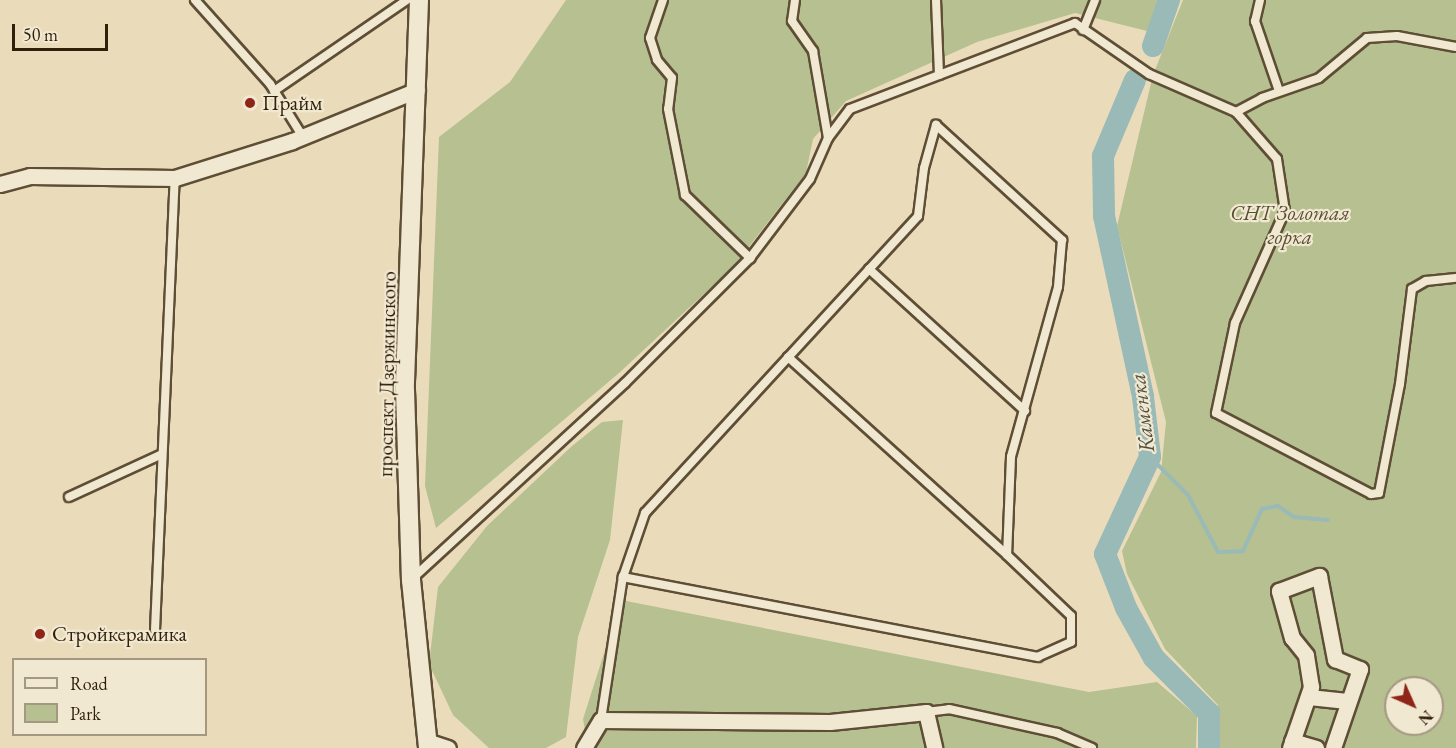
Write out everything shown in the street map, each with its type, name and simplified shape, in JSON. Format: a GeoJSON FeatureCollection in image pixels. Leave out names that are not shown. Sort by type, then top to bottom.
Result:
{"type":"FeatureCollection","features":[{"type":"Feature","properties":{"kind":"street","name":"проспект Дзержинского"},"geometry":{"type":"LineString","coordinates":[[419,0],[405,390],[411,580],[427,745]]}},
{"type":"Feature","properties":{"kind":"street"},"geometry":{"type":"LineString","coordinates":[[0,184],[30,176],[174,178],[303,137],[417,90]]}},
{"type":"Feature","properties":{"kind":"street"},"geometry":{"type":"LineString","coordinates":[[1316,748],[1291,745],[1309,697],[1306,655],[1292,638],[1280,591],[1319,576],[1335,659],[1360,669],[1347,701],[1333,748]]}},
{"type":"Feature","properties":{"kind":"street"},"geometry":{"type":"LineString","coordinates":[[1309,697],[1347,701]]}},
{"type":"Feature","properties":{"kind":"street"},"geometry":{"type":"LineString","coordinates":[[584,748],[601,720],[830,722],[926,712],[934,748]]}},
{"type":"Feature","properties":{"kind":"street"},"geometry":{"type":"LineString","coordinates":[[427,745],[448,748]]}},
{"type":"Feature","properties":{"kind":"lane"},"geometry":{"type":"LineString","coordinates":[[195,0],[274,91],[303,137]]}},
{"type":"Feature","properties":{"kind":"lane"},"geometry":{"type":"LineString","coordinates":[[274,91],[406,0]]}},
{"type":"Feature","properties":{"kind":"lane"},"geometry":{"type":"LineString","coordinates":[[663,0],[650,38],[657,60],[672,78],[668,109],[685,195],[750,258]]}},
{"type":"Feature","properties":{"kind":"lane"},"geometry":{"type":"LineString","coordinates":[[795,0],[792,21],[813,51],[828,138]]}},
{"type":"Feature","properties":{"kind":"lane"},"geometry":{"type":"LineString","coordinates":[[936,0],[939,75]]}},
{"type":"Feature","properties":{"kind":"lane"},"geometry":{"type":"LineString","coordinates":[[1083,30],[1095,0]]}},
{"type":"Feature","properties":{"kind":"lane"},"geometry":{"type":"LineString","coordinates":[[1260,0],[1255,21],[1279,91]]}},
{"type":"Feature","properties":{"kind":"lane"},"geometry":{"type":"LineString","coordinates":[[411,580],[625,383],[750,258],[810,179],[828,138],[850,108],[1075,23],[1149,74],[1236,112],[1277,159],[1285,212],[1235,323],[1216,413],[1371,494],[1379,493],[1401,384],[1412,289],[1426,281],[1456,278]]}},
{"type":"Feature","properties":{"kind":"lane"},"geometry":{"type":"LineString","coordinates":[[1236,112],[1279,91],[1319,78],[1367,38],[1378,35],[1456,47]]}},
{"type":"Feature","properties":{"kind":"lane"},"geometry":{"type":"LineString","coordinates":[[601,720],[623,577],[645,513],[918,216],[924,168],[936,125],[1062,240],[1058,287],[1011,457],[1007,555]]}},
{"type":"Feature","properties":{"kind":"lane"},"geometry":{"type":"LineString","coordinates":[[155,630],[174,178]]}},
{"type":"Feature","properties":{"kind":"lane"},"geometry":{"type":"LineString","coordinates":[[869,269],[1025,411]]}},
{"type":"Feature","properties":{"kind":"lane"},"geometry":{"type":"LineString","coordinates":[[623,577],[1038,657],[1071,642],[1071,616],[788,357]]}},
{"type":"Feature","properties":{"kind":"lane"},"geometry":{"type":"LineString","coordinates":[[69,497],[162,454]]}},
{"type":"Feature","properties":{"kind":"lane"},"geometry":{"type":"LineString","coordinates":[[926,712],[949,709],[1057,733],[1092,748]]}},
{"type":"Feature","properties":{"kind":"green space"},"geometry":{"type":"Polygon","coordinates":[[[566,0],[1159,0],[1147,31],[1075,13],[977,42],[846,101],[813,139],[806,173],[734,266],[619,373],[436,528],[425,486],[439,137],[510,82],[566,0]]]}},
{"type":"Feature","properties":{"kind":"green space","name":"СНТ Золотая горка"},"geometry":{"type":"Polygon","coordinates":[[[1183,0],[1456,0],[1456,748],[1218,748],[1218,705],[1165,649],[1127,574],[1122,551],[1161,472],[1166,422],[1117,226],[1153,75],[1183,0]]]}},
{"type":"Feature","properties":{"kind":"green space"},"geometry":{"type":"Polygon","coordinates":[[[623,420],[610,540],[578,637],[566,737],[546,748],[489,748],[453,715],[429,664],[438,587],[487,526],[572,446],[602,422],[623,420]]]}},
{"type":"Feature","properties":{"kind":"green space"},"geometry":{"type":"Polygon","coordinates":[[[621,600],[1089,692],[1157,682],[1197,716],[1196,748],[588,748],[583,719],[621,600]]]}},
{"type":"Feature","properties":{"kind":"waterway","name":"Каменка"},"geometry":{"type":"LineString","coordinates":[[1153,46],[1169,0]]}},
{"type":"Feature","properties":{"kind":"waterway","name":"Каменка"},"geometry":{"type":"LineString","coordinates":[[1135,80],[1103,156],[1104,216],[1143,397],[1150,457],[1105,554],[1126,608],[1154,658],[1209,713],[1209,748]]}},
{"type":"Feature","properties":{"kind":"waterway"},"geometry":{"type":"LineString","coordinates":[[1150,457],[1188,495],[1218,552],[1243,551],[1262,509],[1278,506],[1294,517],[1328,520]]}},
{"type":"Feature","properties":{"kind":"place","name":"Прайм"},"geometry":{"type":"Point","coordinates":[250,103]}},
{"type":"Feature","properties":{"kind":"place","name":"Стройкерамика"},"geometry":{"type":"Point","coordinates":[40,634]}}]}
